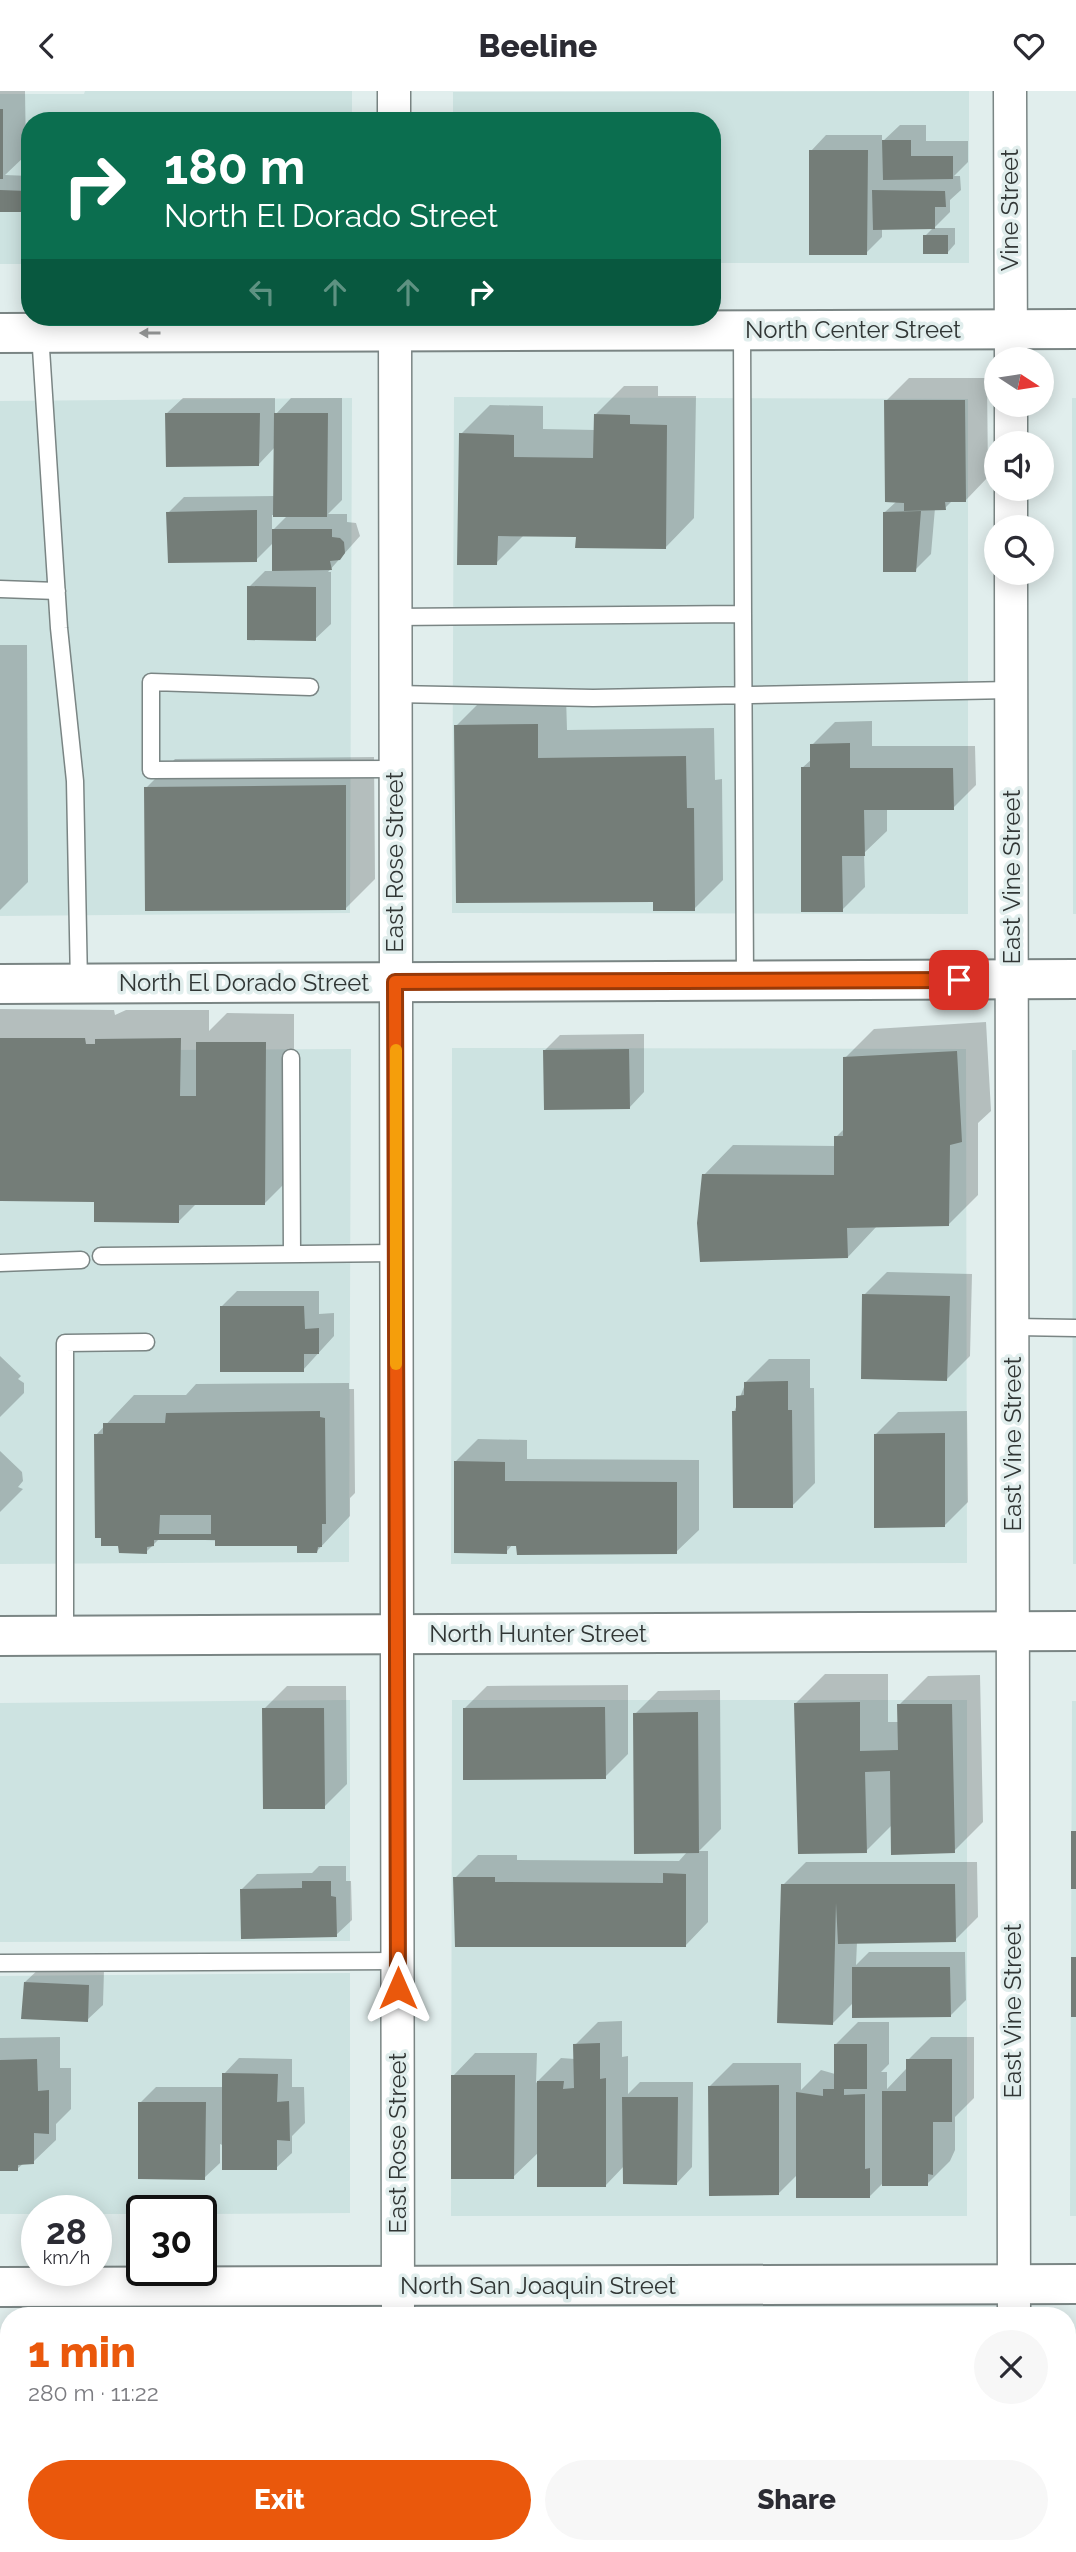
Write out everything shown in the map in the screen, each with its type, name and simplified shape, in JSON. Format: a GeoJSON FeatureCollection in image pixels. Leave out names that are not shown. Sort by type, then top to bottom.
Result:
{"type":"FeatureCollection","features":[{"type":"Feature","properties":{"kind":"main road","name":"North Center Street"},"geometry":{"type":"LineString","coordinates":[[0,333],[316,326]]}},
{"type":"Feature","properties":{"kind":"main road","name":"North Center Street"},"geometry":{"type":"LineString","coordinates":[[511,326],[742,330],[1011,344],[1076,329]]}},
{"type":"Feature","properties":{"kind":"main road","name":"North El Dorado Street"},"geometry":{"type":"LineString","coordinates":[[0,985],[1076,979]]}},
{"type":"Feature","properties":{"kind":"main road","name":"North Hunter Street"},"geometry":{"type":"LineString","coordinates":[[0,1636],[1076,1631]]}},
{"type":"Feature","properties":{"kind":"main road","name":"North San Joaquin Street"},"geometry":{"type":"LineString","coordinates":[[0,2287],[398,2301],[1014,2300],[1076,2284]]}},
{"type":"Feature","properties":{"kind":"street"},"geometry":{"type":"LineString","coordinates":[[394,91],[394,112]]}},
{"type":"Feature","properties":{"kind":"street","name":"Vine Street"},"geometry":{"type":"LineString","coordinates":[[1010,91],[1011,344]]}},
{"type":"Feature","properties":{"kind":"street","name":"East Rose Street"},"geometry":{"type":"LineString","coordinates":[[395,326],[398,2301]]}},
{"type":"Feature","properties":{"kind":"street","name":"East Vine Street"},"geometry":{"type":"LineString","coordinates":[[1011,585],[1014,2300]]}},
{"type":"Feature","properties":{"kind":"lane"},"geometry":{"type":"LineString","coordinates":[[742,330],[743,614],[746,694],[745,980]]}},
{"type":"Feature","properties":{"kind":"lane"},"geometry":{"type":"LineString","coordinates":[[40,333],[57,591],[75,781],[79,984]]}},
{"type":"Feature","properties":{"kind":"lane"},"geometry":{"type":"LineString","coordinates":[[0,589],[57,591]]}},
{"type":"Feature","properties":{"kind":"lane"},"geometry":{"type":"LineString","coordinates":[[394,617],[743,614]]}},
{"type":"Feature","properties":{"kind":"lane"},"geometry":{"type":"LineString","coordinates":[[310,687],[151,682],[151,770],[395,769]]}},
{"type":"Feature","properties":{"kind":"lane"},"geometry":{"type":"LineString","coordinates":[[395,694],[593,698],[1012,690]]}},
{"type":"Feature","properties":{"kind":"lane"},"geometry":{"type":"LineString","coordinates":[[291,1058],[292,1254]]}},
{"type":"Feature","properties":{"kind":"lane"},"geometry":{"type":"LineString","coordinates":[[101,1256],[396,1253]]}},
{"type":"Feature","properties":{"kind":"lane"},"geometry":{"type":"LineString","coordinates":[[0,1263],[80,1260]]}},
{"type":"Feature","properties":{"kind":"lane"},"geometry":{"type":"LineString","coordinates":[[1012,1327],[1076,1328]]}},
{"type":"Feature","properties":{"kind":"lane"},"geometry":{"type":"LineString","coordinates":[[65,1636],[65,1343],[146,1342]]}},
{"type":"Feature","properties":{"kind":"lane"},"geometry":{"type":"LineString","coordinates":[[0,1963],[399,1961]]}},
{"type":"Feature","properties":{"kind":"shaded area"},"geometry":{"type":"Polygon","coordinates":[[[85,91],[352,91],[352,112],[21,112],[21,264],[0,264],[0,94],[84,94],[85,91]]]}},
{"type":"Feature","properties":{"kind":"shaded area"},"geometry":{"type":"Polygon","coordinates":[[[969,91],[969,263],[721,263],[721,112],[453,112],[453,92],[969,91]]]}},
{"type":"Feature","properties":{"kind":"shaded area"},"geometry":{"type":"Polygon","coordinates":[[[454,397],[968,399],[968,914],[452,913],[454,397]]]}},
{"type":"Feature","properties":{"kind":"shaded area"},"geometry":{"type":"Polygon","coordinates":[[[352,398],[350,913],[0,916],[0,401],[352,398]]]}},
{"type":"Feature","properties":{"kind":"shaded area"},"geometry":{"type":"Polygon","coordinates":[[[1072,398],[1076,398],[1076,914],[1073,914],[1072,398]]]}},
{"type":"Feature","properties":{"kind":"shaded area"},"geometry":{"type":"Polygon","coordinates":[[[452,1048],[966,1049],[967,1563],[451,1564],[452,1048]]]}},
{"type":"Feature","properties":{"kind":"shaded area"},"geometry":{"type":"Polygon","coordinates":[[[351,1049],[349,1562],[0,1564],[0,1051],[351,1049]]]}},
{"type":"Feature","properties":{"kind":"shaded area"},"geometry":{"type":"Polygon","coordinates":[[[1072,1050],[1076,1050],[1076,1564],[1073,1564],[1072,1050]]]}},
{"type":"Feature","properties":{"kind":"shaded area"},"geometry":{"type":"Polygon","coordinates":[[[350,1700],[350,1941],[0,1942],[0,1703],[350,1700]]]}},
{"type":"Feature","properties":{"kind":"shaded area"},"geometry":{"type":"Polygon","coordinates":[[[452,1700],[967,1700],[967,2216],[451,2216],[452,1700]]]}},
{"type":"Feature","properties":{"kind":"shaded area"},"geometry":{"type":"Polygon","coordinates":[[[1072,1701],[1076,1701],[1076,2216],[1070,2216],[1072,1701]]]}},
{"type":"Feature","properties":{"kind":"shaded area"},"geometry":{"type":"Polygon","coordinates":[[[350,1973],[350,2213],[217,2214],[217,2195],[126,2195],[126,2214],[112,2214],[112,2195],[21,2195],[21,2214],[0,2214],[0,1976],[350,1973]]]}},
{"type":"Feature","properties":{"kind":"building"},"geometry":{"type":"Polygon","coordinates":[[[0,109],[3,109],[3,179],[0,179],[0,109]]]}},
{"type":"Feature","properties":{"kind":"building"},"geometry":{"type":"Polygon","coordinates":[[[882,140],[911,140],[911,156],[953,156],[953,179],[883,180],[882,140]]]}},
{"type":"Feature","properties":{"kind":"building"},"geometry":{"type":"Polygon","coordinates":[[[809,150],[868,150],[867,255],[809,255],[809,150]]]}},
{"type":"Feature","properties":{"kind":"building"},"geometry":{"type":"Polygon","coordinates":[[[0,190],[21,191],[21,212],[0,212],[0,190]]]}},
{"type":"Feature","properties":{"kind":"building"},"geometry":{"type":"Polygon","coordinates":[[[872,190],[945,191],[946,207],[935,207],[935,229],[873,230],[872,190]]]}},
{"type":"Feature","properties":{"kind":"building"},"geometry":{"type":"Polygon","coordinates":[[[923,235],[948,235],[948,254],[923,254],[923,235]]]}},
{"type":"Feature","properties":{"kind":"building"},"geometry":{"type":"Polygon","coordinates":[[[884,400],[965,400],[966,502],[945,502],[946,510],[904,511],[904,503],[885,502],[884,400]]]}},
{"type":"Feature","properties":{"kind":"building"},"geometry":{"type":"Polygon","coordinates":[[[165,413],[260,413],[259,466],[166,467],[165,413]]]}},
{"type":"Feature","properties":{"kind":"building"},"geometry":{"type":"Polygon","coordinates":[[[274,413],[328,413],[327,517],[273,517],[274,413]]]}},
{"type":"Feature","properties":{"kind":"building"},"geometry":{"type":"Polygon","coordinates":[[[594,414],[630,415],[630,424],[667,425],[666,549],[575,548],[576,537],[498,536],[497,565],[457,565],[459,433],[514,435],[514,457],[593,458],[594,414]]]}},
{"type":"Feature","properties":{"kind":"building"},"geometry":{"type":"Polygon","coordinates":[[[257,510],[257,562],[168,563],[166,512],[257,510]]]}},
{"type":"Feature","properties":{"kind":"building"},"geometry":{"type":"Polygon","coordinates":[[[921,511],[916,572],[883,572],[883,512],[921,511]]]}},
{"type":"Feature","properties":{"kind":"building"},"geometry":{"type":"Polygon","coordinates":[[[272,529],[332,529],[332,537],[340,538],[344,542],[345,553],[340,560],[330,561],[332,570],[272,571],[272,529]]]}},
{"type":"Feature","properties":{"kind":"building"},"geometry":{"type":"Polygon","coordinates":[[[247,586],[316,587],[316,641],[247,640],[247,586]]]}},
{"type":"Feature","properties":{"kind":"building"},"geometry":{"type":"Polygon","coordinates":[[[538,724],[538,758],[686,756],[687,808],[694,808],[695,911],[653,911],[653,902],[456,903],[454,725],[538,724]]]}},
{"type":"Feature","properties":{"kind":"building"},"geometry":{"type":"Polygon","coordinates":[[[850,743],[850,768],[953,768],[954,810],[864,810],[865,856],[842,856],[843,912],[801,912],[801,767],[810,767],[810,744],[850,743]]]}},
{"type":"Feature","properties":{"kind":"building"},"geometry":{"type":"Polygon","coordinates":[[[346,785],[346,910],[145,911],[144,787],[346,785]]]}},
{"type":"Feature","properties":{"kind":"building"},"geometry":{"type":"Polygon","coordinates":[[[0,1038],[85,1038],[86,1044],[95,1044],[95,1039],[181,1038],[180,1096],[196,1096],[196,1042],[266,1042],[265,1205],[179,1205],[179,1223],[94,1222],[94,1202],[0,1201],[0,1038]]]}},
{"type":"Feature","properties":{"kind":"building"},"geometry":{"type":"Polygon","coordinates":[[[629,1049],[630,1109],[544,1110],[543,1050],[629,1049]]]}},
{"type":"Feature","properties":{"kind":"building"},"geometry":{"type":"Polygon","coordinates":[[[957,1051],[962,1142],[950,1145],[949,1226],[847,1228],[848,1258],[700,1262],[697,1223],[702,1174],[834,1175],[834,1136],[843,1136],[843,1057],[957,1051]]]}},
{"type":"Feature","properties":{"kind":"building"},"geometry":{"type":"Polygon","coordinates":[[[862,1294],[950,1296],[947,1381],[861,1379],[862,1294]]]}},
{"type":"Feature","properties":{"kind":"building"},"geometry":{"type":"Polygon","coordinates":[[[220,1306],[304,1306],[305,1329],[319,1328],[319,1354],[304,1354],[304,1372],[220,1372],[220,1306]]]}},
{"type":"Feature","properties":{"kind":"building"},"geometry":{"type":"Polygon","coordinates":[[[788,1381],[788,1410],[792,1410],[793,1508],[733,1508],[732,1411],[736,1411],[736,1396],[744,1395],[744,1382],[788,1381]]]}},
{"type":"Feature","properties":{"kind":"building"},"geometry":{"type":"Polygon","coordinates":[[[320,1411],[320,1417],[325,1418],[326,1524],[322,1524],[322,1547],[318,1547],[317,1553],[297,1553],[297,1546],[215,1546],[215,1540],[154,1540],[154,1546],[147,1547],[147,1554],[119,1553],[118,1546],[101,1546],[101,1538],[95,1538],[94,1434],[103,1434],[103,1423],[165,1423],[166,1413],[320,1411]],[[160,1515],[159,1534],[211,1534],[211,1515],[160,1515]]]}},
{"type":"Feature","properties":{"kind":"building"},"geometry":{"type":"Polygon","coordinates":[[[945,1433],[945,1527],[874,1528],[874,1434],[945,1433]]]}},
{"type":"Feature","properties":{"kind":"building"},"geometry":{"type":"Polygon","coordinates":[[[454,1461],[505,1462],[505,1481],[677,1482],[677,1554],[517,1555],[516,1546],[507,1546],[507,1554],[454,1553],[454,1461]]]}},
{"type":"Feature","properties":{"kind":"building"},"geometry":{"type":"Polygon","coordinates":[[[860,1702],[860,1751],[898,1750],[897,1704],[952,1704],[955,1853],[891,1855],[890,1771],[865,1772],[867,1853],[798,1854],[794,1703],[860,1702]]]}},
{"type":"Feature","properties":{"kind":"building"},"geometry":{"type":"Polygon","coordinates":[[[605,1707],[606,1779],[463,1780],[463,1708],[605,1707]]]}},
{"type":"Feature","properties":{"kind":"building"},"geometry":{"type":"Polygon","coordinates":[[[262,1708],[324,1708],[325,1809],[263,1809],[262,1708]]]}},
{"type":"Feature","properties":{"kind":"building"},"geometry":{"type":"Polygon","coordinates":[[[698,1712],[699,1853],[634,1854],[633,1713],[698,1712]]]}},
{"type":"Feature","properties":{"kind":"building"},"geometry":{"type":"Polygon","coordinates":[[[1071,1831],[1076,1831],[1076,1889],[1071,1889],[1071,1831]]]}},
{"type":"Feature","properties":{"kind":"building"},"geometry":{"type":"Polygon","coordinates":[[[663,1873],[686,1874],[686,1947],[455,1947],[453,1877],[495,1877],[495,1882],[663,1883],[663,1873]]]}},
{"type":"Feature","properties":{"kind":"building"},"geometry":{"type":"Polygon","coordinates":[[[302,1881],[331,1881],[331,1896],[336,1897],[337,1937],[241,1939],[240,1889],[302,1888],[302,1881]]]}},
{"type":"Feature","properties":{"kind":"building"},"geometry":{"type":"Polygon","coordinates":[[[781,1884],[955,1884],[956,1942],[838,1944],[836,1903],[833,2025],[777,2023],[781,1884]]]}},
{"type":"Feature","properties":{"kind":"building"},"geometry":{"type":"Polygon","coordinates":[[[1071,1957],[1076,1957],[1076,2017],[1071,2017],[1071,1957]]]}},
{"type":"Feature","properties":{"kind":"building"},"geometry":{"type":"Polygon","coordinates":[[[852,1967],[950,1967],[951,2017],[852,2018],[852,1967]]]}},
{"type":"Feature","properties":{"kind":"building"},"geometry":{"type":"Polygon","coordinates":[[[24,1982],[89,1985],[88,2022],[21,2019],[24,1982]]]}},
{"type":"Feature","properties":{"kind":"building"},"geometry":{"type":"Polygon","coordinates":[[[600,2043],[600,2079],[606,2078],[606,2187],[537,2187],[537,2081],[564,2081],[563,2089],[574,2088],[573,2044],[600,2043]]]}},
{"type":"Feature","properties":{"kind":"building"},"geometry":{"type":"Polygon","coordinates":[[[834,2044],[867,2044],[867,2089],[844,2089],[844,2095],[865,2094],[865,2169],[870,2168],[870,2198],[796,2198],[796,2092],[823,2096],[823,2089],[834,2089],[834,2044]]]}},
{"type":"Feature","properties":{"kind":"building"},"geometry":{"type":"Polygon","coordinates":[[[37,2059],[38,2091],[49,2090],[49,2134],[34,2133],[34,2164],[18,2165],[18,2171],[0,2171],[0,2060],[37,2059]]]}},
{"type":"Feature","properties":{"kind":"building"},"geometry":{"type":"Polygon","coordinates":[[[906,2059],[952,2059],[952,2122],[933,2122],[933,2175],[928,2174],[928,2186],[882,2186],[882,2091],[906,2091],[906,2059]]]}},
{"type":"Feature","properties":{"kind":"building"},"geometry":{"type":"Polygon","coordinates":[[[222,2073],[278,2074],[277,2102],[289,2101],[290,2141],[277,2140],[277,2170],[222,2170],[222,2073]]]}},
{"type":"Feature","properties":{"kind":"building"},"geometry":{"type":"Polygon","coordinates":[[[451,2075],[515,2075],[514,2179],[451,2179],[451,2075]]]}},
{"type":"Feature","properties":{"kind":"building"},"geometry":{"type":"Polygon","coordinates":[[[779,2085],[779,2195],[709,2196],[708,2086],[779,2085]]]}},
{"type":"Feature","properties":{"kind":"building"},"geometry":{"type":"Polygon","coordinates":[[[622,2097],[678,2097],[677,2185],[623,2184],[622,2097]]]}},
{"type":"Feature","properties":{"kind":"building"},"geometry":{"type":"Polygon","coordinates":[[[138,2102],[206,2102],[205,2180],[138,2179],[138,2102]]]}},
{"type":"Feature","properties":{"kind":"slow traffic"},"geometry":{"type":"LineString","coordinates":[[396,1050],[396,1364]]}},
{"type":"Feature","properties":{"kind":"route"},"geometry":{"type":"LineString","coordinates":[[398,1988],[395,982],[959,980]]}}]}
